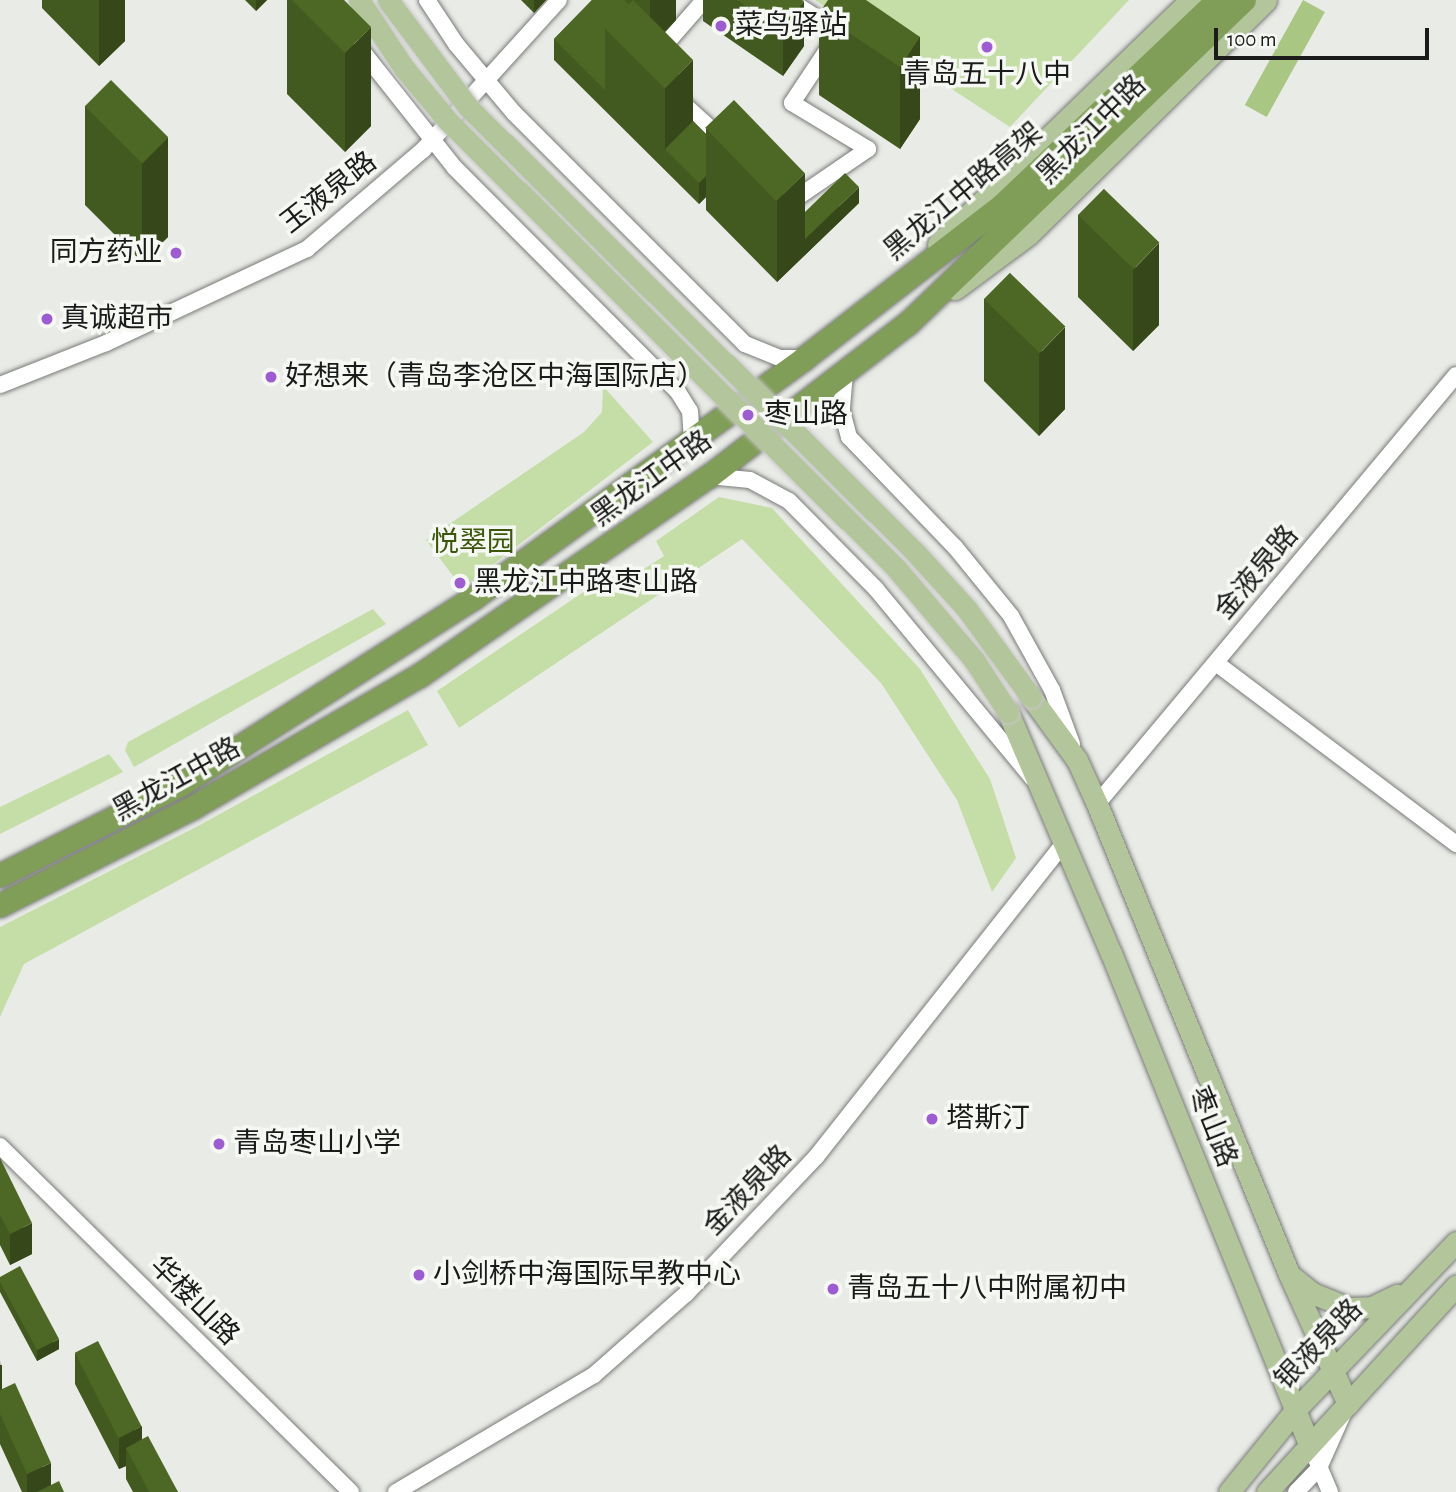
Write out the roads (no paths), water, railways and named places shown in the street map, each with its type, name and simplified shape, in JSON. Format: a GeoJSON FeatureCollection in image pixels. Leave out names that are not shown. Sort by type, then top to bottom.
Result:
{"type":"FeatureCollection","features":[{"type":"Feature","properties":{"kind":"highway","name":"黑龙江中路"},"geometry":{"type":"LineString","coordinates":[[1086,141],[1217,0]]}},
{"type":"Feature","properties":{"kind":"highway","name":"黑龙江中路"},"geometry":{"type":"LineString","coordinates":[[1086,141],[1244,0]]}},
{"type":"Feature","properties":{"kind":"highway","name":"黑龙江中路高架"},"geometry":{"type":"LineString","coordinates":[[887,295],[1086,141]]}},
{"type":"Feature","properties":{"kind":"highway","name":"黑龙江中路高架"},"geometry":{"type":"LineString","coordinates":[[908,323],[1086,141]]}},
{"type":"Feature","properties":{"kind":"highway","name":"黑龙江中路"},"geometry":{"type":"LineString","coordinates":[[0,875],[181,784],[473,598],[887,295]]}},
{"type":"Feature","properties":{"kind":"highway","name":"黑龙江中路"},"geometry":{"type":"LineString","coordinates":[[0,905],[193,807],[420,675],[709,476],[908,323]]}},
{"type":"Feature","properties":{"kind":"main road","name":"枣山路"},"geometry":{"type":"LineString","coordinates":[[359,0],[404,68],[448,121],[896,568],[959,640],[1008,712],[1297,1408],[1309,1444]]}},
{"type":"Feature","properties":{"kind":"main road","name":"枣山路"},"geometry":{"type":"LineString","coordinates":[[388,0],[468,107],[915,552],[973,617],[1077,760],[1289,1274],[1331,1372],[1348,1404]]}},
{"type":"Feature","properties":{"kind":"main road","name":"黑龙江中路"},"geometry":{"type":"LineString","coordinates":[[887,295],[1191,0]]}},
{"type":"Feature","properties":{"kind":"main road","name":"黑龙江中路"},"geometry":{"type":"LineString","coordinates":[[908,323],[1028,235],[1266,0]]}},
{"type":"Feature","properties":{"kind":"main road","name":"银液泉路"},"geometry":{"type":"LineString","coordinates":[[1229,1492],[1297,1408],[1456,1242]]}},
{"type":"Feature","properties":{"kind":"main road"},"geometry":{"type":"LineString","coordinates":[[1289,1274],[1312,1293],[1349,1308],[1379,1305],[1416,1283]]}},
{"type":"Feature","properties":{"kind":"main road"},"geometry":{"type":"LineString","coordinates":[[1267,1492],[1456,1286]]}},
{"type":"Feature","properties":{"kind":"street"},"geometry":{"type":"LineString","coordinates":[[427,0],[514,113],[745,344],[780,358],[804,358]]}},
{"type":"Feature","properties":{"kind":"street","name":"玉液泉路"},"geometry":{"type":"LineString","coordinates":[[0,384],[106,343],[307,249],[432,141],[559,0]]}},
{"type":"Feature","properties":{"kind":"street"},"geometry":{"type":"LineString","coordinates":[[653,70],[651,61],[704,0]]}},
{"type":"Feature","properties":{"kind":"street"},"geometry":{"type":"LineString","coordinates":[[775,186],[798,197],[868,149],[792,103],[839,32],[789,0]]}},
{"type":"Feature","properties":{"kind":"street"},"geometry":{"type":"LineString","coordinates":[[349,32],[432,141],[678,392],[690,411],[691,441]]}},
{"type":"Feature","properties":{"kind":"street"},"geometry":{"type":"LineString","coordinates":[[664,86],[739,154]]}},
{"type":"Feature","properties":{"kind":"street","name":"枣山路"},"geometry":{"type":"LineString","coordinates":[[845,373],[842,411],[849,437],[955,547],[1011,616],[1052,690],[1077,760]]}},
{"type":"Feature","properties":{"kind":"street","name":"金液泉路"},"geometry":{"type":"LineString","coordinates":[[1097,803],[1456,375]]}},
{"type":"Feature","properties":{"kind":"street","name":"枣山路"},"geometry":{"type":"LineString","coordinates":[[709,476],[750,480],[789,501],[876,589],[1038,785]]}},
{"type":"Feature","properties":{"kind":"street"},"geometry":{"type":"LineString","coordinates":[[1216,663],[1456,844]]}},
{"type":"Feature","properties":{"kind":"street","name":"金液泉路"},"geometry":{"type":"LineString","coordinates":[[396,1492],[594,1375],[686,1294],[816,1157],[1063,844]]}},
{"type":"Feature","properties":{"kind":"street","name":"华楼山路"},"geometry":{"type":"LineString","coordinates":[[0,1146],[351,1492]]}},
{"type":"Feature","properties":{"kind":"street"},"geometry":{"type":"LineString","coordinates":[[1296,1492],[1319,1468],[1348,1404]]}},
{"type":"Feature","properties":{"kind":"street","name":"枣山路"},"geometry":{"type":"LineString","coordinates":[[1309,1444],[1330,1492]]}},
{"type":"Feature","properties":{"kind":"place","name":"菜鸟驿站"},"geometry":{"type":"Point","coordinates":[721,26]}},
{"type":"Feature","properties":{"kind":"place","name":"青岛五十八中"},"geometry":{"type":"Point","coordinates":[987,47]}},
{"type":"Feature","properties":{"kind":"place","name":"同方药业"},"geometry":{"type":"Point","coordinates":[176,253]}},
{"type":"Feature","properties":{"kind":"place","name":"真诚超市"},"geometry":{"type":"Point","coordinates":[47,319]}},
{"type":"Feature","properties":{"kind":"place","name":"好想来（青岛李沧区中海国际店）"},"geometry":{"type":"Point","coordinates":[271,377]}},
{"type":"Feature","properties":{"kind":"place","name":"枣山路"},"geometry":{"type":"Point","coordinates":[748,415]}},
{"type":"Feature","properties":{"kind":"place","name":"黑龙江中路枣山路"},"geometry":{"type":"Point","coordinates":[460,583]}},
{"type":"Feature","properties":{"kind":"place","name":"塔斯汀"},"geometry":{"type":"Point","coordinates":[932,1119]}},
{"type":"Feature","properties":{"kind":"place","name":"青岛枣山小学"},"geometry":{"type":"Point","coordinates":[219,1144]}},
{"type":"Feature","properties":{"kind":"place","name":"小剑桥中海国际早教中心"},"geometry":{"type":"Point","coordinates":[419,1275]}},
{"type":"Feature","properties":{"kind":"place","name":"青岛五十八中附属初中"},"geometry":{"type":"Point","coordinates":[833,1289]}},
{"type":"Feature","properties":{"kind":"park label","name":"悦翠园"},"geometry":{"type":"Point","coordinates":[473,543]}}]}
